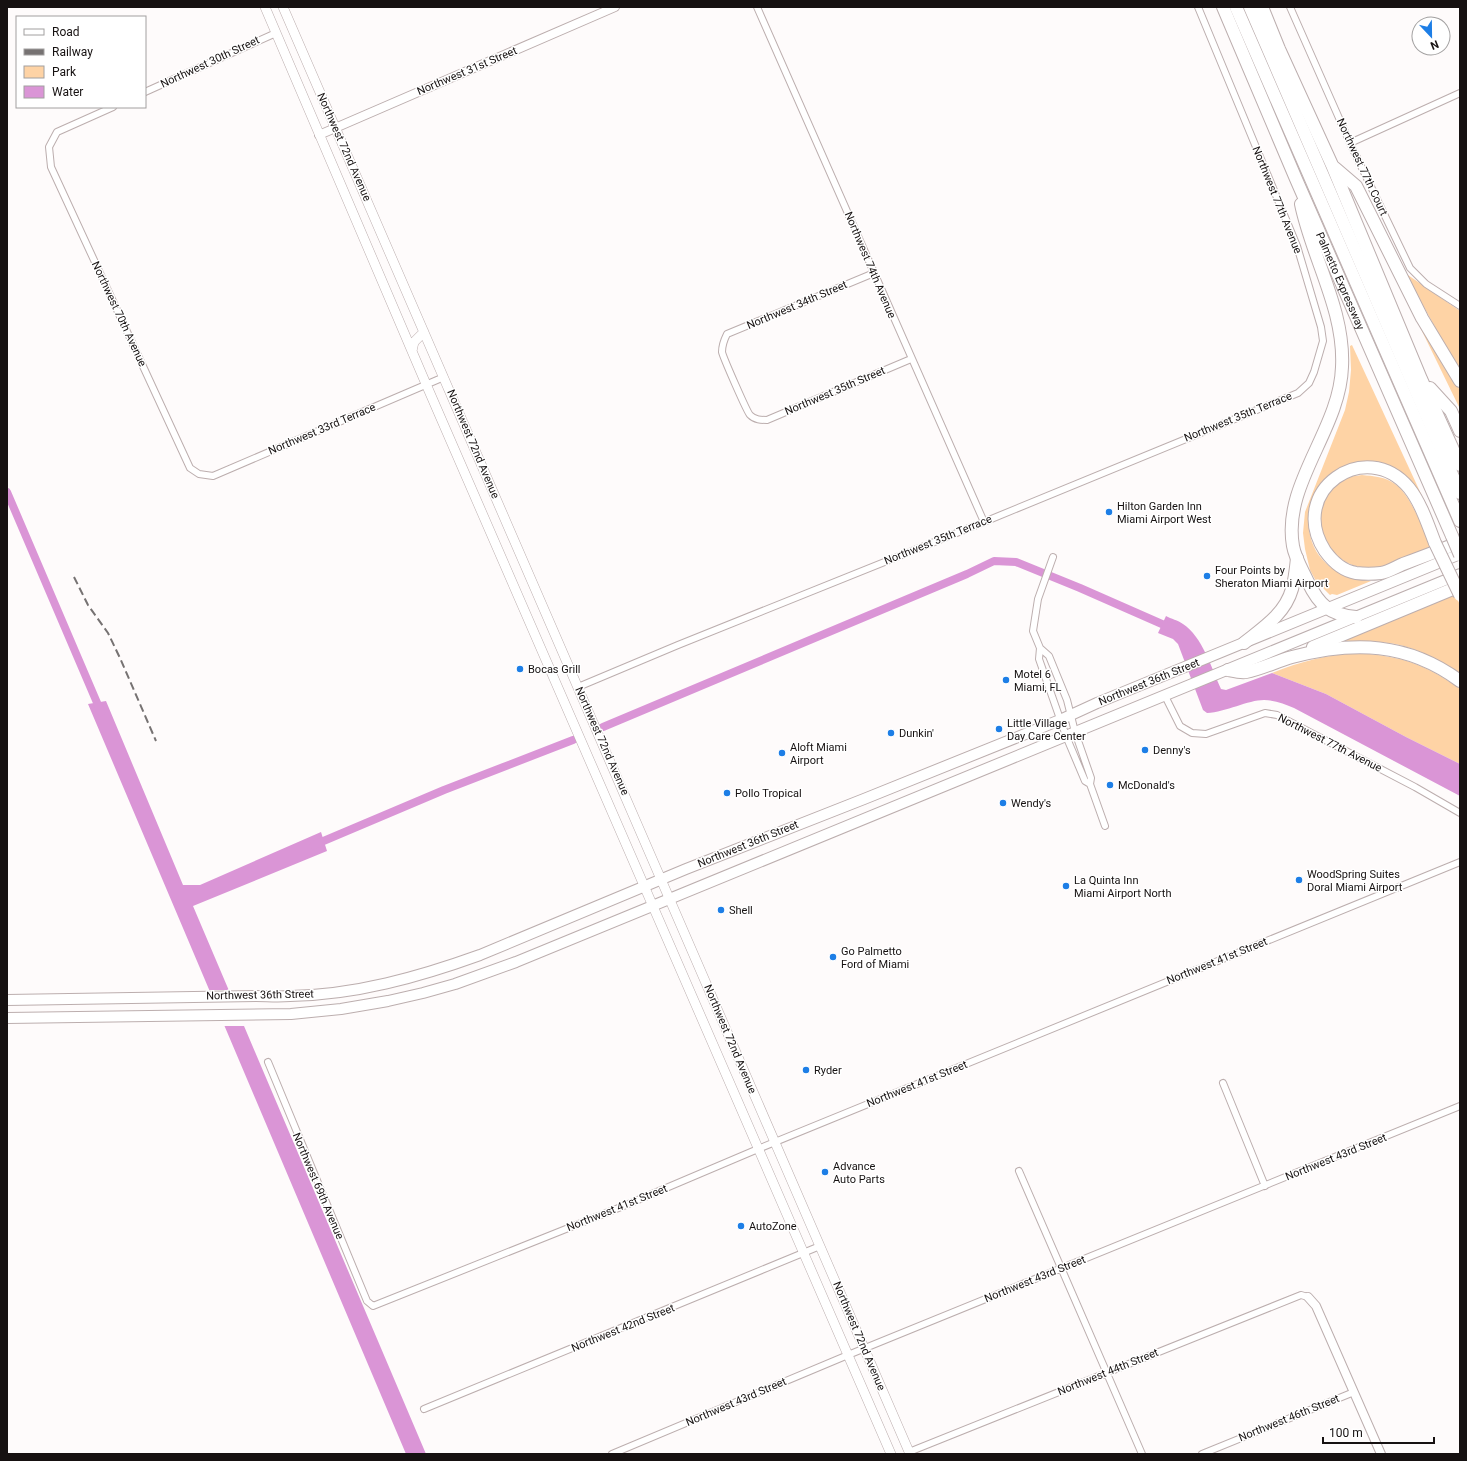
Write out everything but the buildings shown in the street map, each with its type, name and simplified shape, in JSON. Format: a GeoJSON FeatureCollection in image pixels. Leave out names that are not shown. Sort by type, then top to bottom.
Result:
{"type":"FeatureCollection","features":[{"type":"Feature","properties":{"kind":"highway","name":"Palmetto Expressway"},"geometry":{"type":"LineString","coordinates":[[1223,7],[1296,179],[1456,539],[1460,554]]}},
{"type":"Feature","properties":{"kind":"highway"},"geometry":{"type":"LineString","coordinates":[[1236,7],[1460,521]]}},
{"type":"Feature","properties":{"kind":"highway"},"geometry":{"type":"LineString","coordinates":[[1250,7],[1460,493]]}},
{"type":"Feature","properties":{"kind":"highway"},"geometry":{"type":"LineString","coordinates":[[1262,7],[1279,49],[1332,165],[1422,379],[1460,465]]}},
{"type":"Feature","properties":{"kind":"highway"},"geometry":{"type":"LineString","coordinates":[[1332,165],[1356,186],[1422,318],[1460,381]]}},
{"type":"Feature","properties":{"kind":"highway"},"geometry":{"type":"LineString","coordinates":[[1296,179],[1306,226],[1332,301],[1342,349],[1342,368],[1338,397],[1297,495],[1292,516],[1292,536],[1297,558],[1317,598],[1327,609],[1339,615],[1356,617]]}},
{"type":"Feature","properties":{"kind":"highway"},"geometry":{"type":"LineString","coordinates":[[1422,379],[1451,411],[1460,431]]}},
{"type":"Feature","properties":{"kind":"highway"},"geometry":{"type":"LineString","coordinates":[[1456,539],[1381,573],[1356,573],[1346,570],[1337,564],[1321,543],[1315,530],[1316,505],[1328,484],[1348,470],[1372,468],[1397,476],[1409,488],[1417,501],[1435,543],[1460,595]]}},
{"type":"Feature","properties":{"kind":"highway"},"geometry":{"type":"LineString","coordinates":[[1244,643],[1271,621],[1285,605],[1292,590],[1297,558]]}},
{"type":"Feature","properties":{"kind":"highway"},"geometry":{"type":"LineString","coordinates":[[1292,657],[1312,647],[1460,586]]}},
{"type":"Feature","properties":{"kind":"highway"},"geometry":{"type":"LineString","coordinates":[[1228,670],[1245,672],[1292,657],[1341,648],[1366,646],[1397,651],[1423,660],[1437,666],[1460,682]]}},
{"type":"Feature","properties":{"kind":"main road","name":"Northwest 72nd Avenue"},"geometry":{"type":"LineString","coordinates":[[265,7],[426,384],[891,1454]]}},
{"type":"Feature","properties":{"kind":"main road","name":"Northwest 72nd Avenue"},"geometry":{"type":"LineString","coordinates":[[283,7],[865,1348],[909,1453]]}},
{"type":"Feature","properties":{"kind":"main road"},"geometry":{"type":"LineString","coordinates":[[412,351],[414,342],[424,332]]}},
{"type":"Feature","properties":{"kind":"main road"},"geometry":{"type":"LineString","coordinates":[[491,532],[507,524]]}},
{"type":"Feature","properties":{"kind":"main road","name":"Northwest 36th Street"},"geometry":{"type":"LineString","coordinates":[[7,1000],[290,996],[335,992],[380,985],[415,976],[480,955],[644,887],[1060,720],[1460,554]]}},
{"type":"Feature","properties":{"kind":"main road","name":"Northwest 36th Street"},"geometry":{"type":"LineString","coordinates":[[7,1018],[291,1014],[388,1001],[454,984],[516,962],[1460,574]]}},
{"type":"Feature","properties":{"kind":"main road"},"geometry":{"type":"LineString","coordinates":[[964,758],[971,775]]}},
{"type":"Feature","properties":{"kind":"street","name":"Northwest 31st Street"},"geometry":{"type":"LineString","coordinates":[[319,135],[614,7]]}},
{"type":"Feature","properties":{"kind":"street","name":"Northwest 74th Avenue"},"geometry":{"type":"LineString","coordinates":[[757,7],[984,522]]}},
{"type":"Feature","properties":{"kind":"street","name":"Northwest 77th Avenue"},"geometry":{"type":"LineString","coordinates":[[1198,7],[1297,246],[1321,327],[1323,341],[1314,372],[1308,383],[1298,393]]}},
{"type":"Feature","properties":{"kind":"street","name":"Northwest 77th Court"},"geometry":{"type":"LineString","coordinates":[[1290,7],[1350,143],[1410,268],[1426,284],[1460,306]]}},
{"type":"Feature","properties":{"kind":"street","name":"Northwest 30th Street"},"geometry":{"type":"LineString","coordinates":[[146,92],[276,32]]}},
{"type":"Feature","properties":{"kind":"street"},"geometry":{"type":"LineString","coordinates":[[1350,143],[1460,93]]}},
{"type":"Feature","properties":{"kind":"street","name":"Northwest 70th Avenue"},"geometry":{"type":"LineString","coordinates":[[110,108],[57,132],[49,147],[51,167],[190,468],[200,474]]}},
{"type":"Feature","properties":{"kind":"street","name":"Northwest 34th Street"},"geometry":{"type":"LineString","coordinates":[[758,420],[749,414],[722,353],[723,341],[727,334],[874,273]]}},
{"type":"Feature","properties":{"kind":"street","name":"Northwest 35th Street"},"geometry":{"type":"LineString","coordinates":[[758,420],[767,420],[911,359]]}},
{"type":"Feature","properties":{"kind":"street","name":"Northwest 33rd Terrace"},"geometry":{"type":"LineString","coordinates":[[200,474],[213,476],[444,377]]}},
{"type":"Feature","properties":{"kind":"street","name":"Northwest 35th Terrace"},"geometry":{"type":"LineString","coordinates":[[578,687],[1298,393]]}},
{"type":"Feature","properties":{"kind":"street"},"geometry":{"type":"LineString","coordinates":[[1053,557],[1038,599],[1033,631],[1040,648],[1049,656],[1067,700],[1071,715],[1071,734],[1085,781],[1090,784]]}},
{"type":"Feature","properties":{"kind":"street"},"geometry":{"type":"LineString","coordinates":[[1040,648],[1039,659],[1060,720],[1071,734],[1091,778],[1090,784],[1105,826]]}},
{"type":"Feature","properties":{"kind":"street","name":"Northwest 77th Avenue"},"geometry":{"type":"LineString","coordinates":[[1165,696],[1180,726],[1192,733],[1206,734],[1265,713],[1276,715],[1415,787],[1460,813]]}},
{"type":"Feature","properties":{"kind":"street","name":"Northwest 41st Street"},"geometry":{"type":"LineString","coordinates":[[373,1306],[626,1205],[775,1142],[1460,862]]}},
{"type":"Feature","properties":{"kind":"street","name":"Northwest 69th Avenue"},"geometry":{"type":"LineString","coordinates":[[268,1062],[367,1302],[373,1306]]}},
{"type":"Feature","properties":{"kind":"street"},"geometry":{"type":"LineString","coordinates":[[1223,1083],[1265,1186]]}},
{"type":"Feature","properties":{"kind":"street","name":"Northwest 43rd Street"},"geometry":{"type":"LineString","coordinates":[[612,1454],[865,1348],[1460,1106]]}},
{"type":"Feature","properties":{"kind":"street"},"geometry":{"type":"LineString","coordinates":[[1019,1171],[1142,1454]]}},
{"type":"Feature","properties":{"kind":"street","name":"Northwest 42nd Street"},"geometry":{"type":"LineString","coordinates":[[424,1409],[820,1246]]}},
{"type":"Feature","properties":{"kind":"street","name":"Northwest 44th Street"},"geometry":{"type":"LineString","coordinates":[[909,1453],[1301,1295],[1308,1297]]}},
{"type":"Feature","properties":{"kind":"street"},"geometry":{"type":"LineString","coordinates":[[1308,1297],[1316,1306],[1381,1454]]}},
{"type":"Feature","properties":{"kind":"street","name":"Northwest 46th Street"},"geometry":{"type":"LineString","coordinates":[[1202,1454],[1354,1392]]}},
{"type":"Feature","properties":{"kind":"green space"},"geometry":{"type":"Polygon","coordinates":[[[1405,273],[1460,311],[1460,372],[1405,273]]]}},
{"type":"Feature","properties":{"kind":"green space"},"geometry":{"type":"Polygon","coordinates":[[[1423,324],[1444,367],[1460,390],[1460,409],[1420,327],[1423,324]]]}},
{"type":"Feature","properties":{"kind":"green space"},"geometry":{"type":"Polygon","coordinates":[[[1352,345],[1422,496],[1404,475],[1391,467],[1340,471],[1332,474],[1326,479],[1313,496],[1310,507],[1309,530],[1316,551],[1327,564],[1338,572],[1357,579],[1371,581],[1337,595],[1330,595],[1316,581],[1310,570],[1303,533],[1305,512],[1345,410],[1349,392],[1351,370],[1350,346],[1352,345]]]}},
{"type":"Feature","properties":{"kind":"green space"},"geometry":{"type":"Polygon","coordinates":[[[1362,475],[1379,477],[1388,480],[1401,489],[1416,512],[1432,546],[1390,564],[1373,568],[1366,568],[1347,563],[1333,551],[1324,535],[1321,507],[1328,495],[1341,481],[1348,477],[1362,475]]]}},
{"type":"Feature","properties":{"kind":"green space"},"geometry":{"type":"Polygon","coordinates":[[[1455,594],[1460,605],[1460,674],[1433,658],[1404,646],[1374,642],[1344,642],[1343,640],[1455,594]]]}},
{"type":"Feature","properties":{"kind":"green space"},"geometry":{"type":"Polygon","coordinates":[[[1358,653],[1387,656],[1424,667],[1448,680],[1460,689],[1460,764],[1326,694],[1272,673],[1314,659],[1358,653]]]}},
{"type":"Feature","properties":{"kind":"water"},"geometry":{"type":"Polygon","coordinates":[[[1166,616],[1190,629],[1196,636],[1206,654],[1221,689],[1226,690],[1272,673],[1326,694],[1460,764],[1460,796],[1294,708],[1276,701],[1258,701],[1222,711],[1207,713],[1203,710],[1178,644],[1173,639],[1158,633],[1166,616]]]}},
{"type":"Feature","properties":{"kind":"water"},"geometry":{"type":"Polygon","coordinates":[[[106,701],[183,885],[200,885],[321,832],[327,851],[193,906],[426,1454],[406,1454],[88,704],[106,701]]]}},
{"type":"Feature","properties":{"kind":"pier"},"geometry":{"type":"Polygon","coordinates":[[[207,990],[231,990],[246,1026],[222,1026],[207,990]]]}},
{"type":"Feature","properties":{"kind":"waterway"},"geometry":{"type":"LineString","coordinates":[[7,492],[101,712]]}},
{"type":"Feature","properties":{"kind":"waterway"},"geometry":{"type":"LineString","coordinates":[[603,727],[967,574],[994,561],[1016,562],[1171,628]]}},
{"type":"Feature","properties":{"kind":"waterway"},"geometry":{"type":"LineString","coordinates":[[314,845],[444,790],[573,740]]}},
{"type":"Feature","properties":{"kind":"railway"},"geometry":{"type":"LineString","coordinates":[[74,577],[88,605],[108,633],[156,741]]}},
{"type":"Feature","properties":{"kind":"place","name":"Hilton Garden Inn Miami Airport West"},"geometry":{"type":"Point","coordinates":[1109,512]}},
{"type":"Feature","properties":{"kind":"place","name":"Four Points by Sheraton Miami Airport"},"geometry":{"type":"Point","coordinates":[1207,576]}},
{"type":"Feature","properties":{"kind":"place","name":"Bocas Grill"},"geometry":{"type":"Point","coordinates":[520,669]}},
{"type":"Feature","properties":{"kind":"place","name":"Motel 6 Miami, FL"},"geometry":{"type":"Point","coordinates":[1006,680]}},
{"type":"Feature","properties":{"kind":"place","name":"Little Village Day Care Center"},"geometry":{"type":"Point","coordinates":[999,729]}},
{"type":"Feature","properties":{"kind":"place","name":"Dunkin'"},"geometry":{"type":"Point","coordinates":[891,733]}},
{"type":"Feature","properties":{"kind":"place","name":"Denny's"},"geometry":{"type":"Point","coordinates":[1145,750]}},
{"type":"Feature","properties":{"kind":"place","name":"Aloft Miami Airport"},"geometry":{"type":"Point","coordinates":[782,753]}},
{"type":"Feature","properties":{"kind":"place","name":"McDonald's"},"geometry":{"type":"Point","coordinates":[1110,785]}},
{"type":"Feature","properties":{"kind":"place","name":"Pollo Tropical"},"geometry":{"type":"Point","coordinates":[727,793]}},
{"type":"Feature","properties":{"kind":"place","name":"Wendy's"},"geometry":{"type":"Point","coordinates":[1003,803]}},
{"type":"Feature","properties":{"kind":"place","name":"WoodSpring Suites Doral Miami Airport"},"geometry":{"type":"Point","coordinates":[1299,880]}},
{"type":"Feature","properties":{"kind":"place","name":"La Quinta Inn Miami Airport North"},"geometry":{"type":"Point","coordinates":[1066,886]}},
{"type":"Feature","properties":{"kind":"place","name":"Shell"},"geometry":{"type":"Point","coordinates":[721,910]}},
{"type":"Feature","properties":{"kind":"place","name":"Go Palmetto Ford of Miami"},"geometry":{"type":"Point","coordinates":[833,957]}},
{"type":"Feature","properties":{"kind":"place","name":"Ryder"},"geometry":{"type":"Point","coordinates":[806,1070]}},
{"type":"Feature","properties":{"kind":"place","name":"Advance Auto Parts"},"geometry":{"type":"Point","coordinates":[825,1172]}},
{"type":"Feature","properties":{"kind":"place","name":"AutoZone"},"geometry":{"type":"Point","coordinates":[741,1226]}}]}
